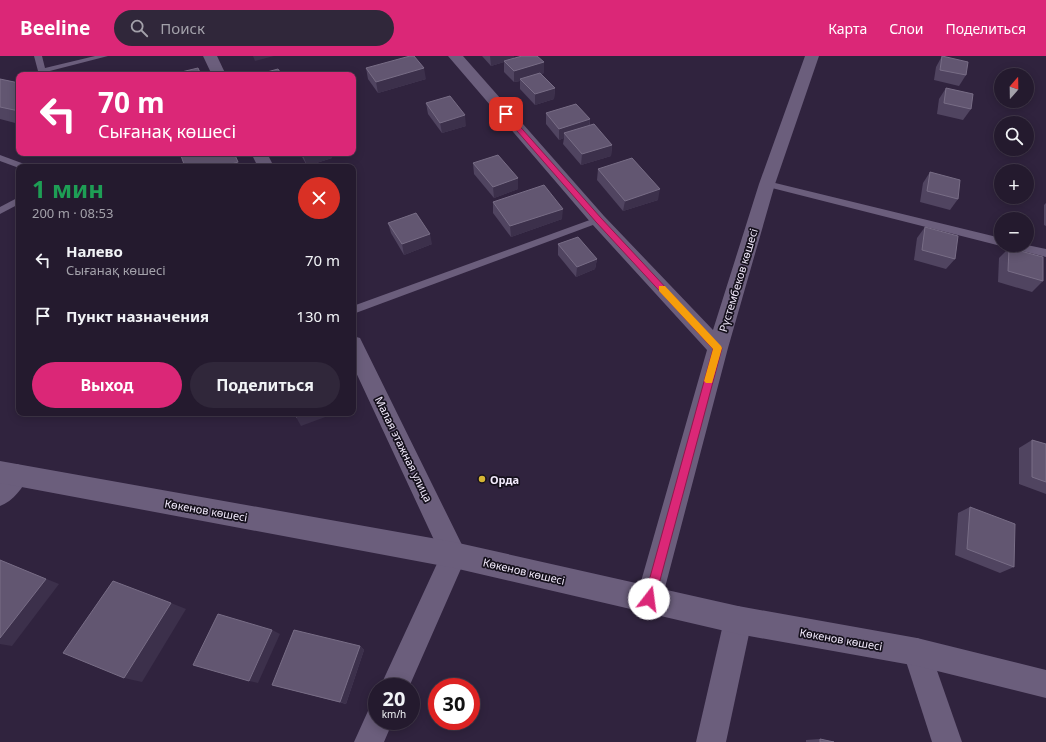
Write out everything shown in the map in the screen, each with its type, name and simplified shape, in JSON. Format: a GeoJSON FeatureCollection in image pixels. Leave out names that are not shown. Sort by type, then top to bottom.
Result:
{"type":"FeatureCollection","features":[{"type":"Feature","properties":{"kind":"street"},"geometry":{"type":"LineString","coordinates":[[210,56],[218,72]]}},
{"type":"Feature","properties":{"kind":"street"},"geometry":{"type":"LineString","coordinates":[[455,56],[598,220],[718,348]]}},
{"type":"Feature","properties":{"kind":"street","name":"Рүстембеков көшесі"},"geometry":{"type":"LineString","coordinates":[[649,599],[718,348],[767,184],[812,56]]}},
{"type":"Feature","properties":{"kind":"street","name":"Малая этажная улица"},"geometry":{"type":"LineString","coordinates":[[356,350],[454,555]]}},
{"type":"Feature","properties":{"kind":"street"},"geometry":{"type":"LineString","coordinates":[[0,495],[9,474]]}},
{"type":"Feature","properties":{"kind":"street","name":"Көкенов көшесі"},"geometry":{"type":"LineString","coordinates":[[9,474],[454,555],[738,620],[917,652],[1046,684]]}},
{"type":"Feature","properties":{"kind":"street"},"geometry":{"type":"LineString","coordinates":[[398,678],[454,555]]}},
{"type":"Feature","properties":{"kind":"street"},"geometry":{"type":"LineString","coordinates":[[711,742],[738,620]]}},
{"type":"Feature","properties":{"kind":"street"},"geometry":{"type":"LineString","coordinates":[[917,652],[947,742]]}},
{"type":"Feature","properties":{"kind":"street"},"geometry":{"type":"LineString","coordinates":[[369,742],[374,730]]}},
{"type":"Feature","properties":{"kind":"lane"},"geometry":{"type":"LineString","coordinates":[[38,56],[42,71],[104,56]]}},
{"type":"Feature","properties":{"kind":"lane"},"geometry":{"type":"LineString","coordinates":[[0,158],[16,164]]}},
{"type":"Feature","properties":{"kind":"lane"},"geometry":{"type":"LineString","coordinates":[[767,184],[994,240]]}},
{"type":"Feature","properties":{"kind":"lane"},"geometry":{"type":"LineString","coordinates":[[0,210],[16,202]]}},
{"type":"Feature","properties":{"kind":"lane"},"geometry":{"type":"LineString","coordinates":[[356,309],[598,220]]}},
{"type":"Feature","properties":{"kind":"lane"},"geometry":{"type":"LineString","coordinates":[[1034,250],[1046,253]]}},
{"type":"Feature","properties":{"kind":"building"},"geometry":{"type":"Polygon","coordinates":[[[414,56],[424,68],[376,82],[366,68],[414,56]]]}},
{"type":"Feature","properties":{"kind":"building"},"geometry":{"type":"Polygon","coordinates":[[[522,56],[537,56],[544,62],[514,71],[504,61],[522,56]]]}},
{"type":"Feature","properties":{"kind":"building"},"geometry":{"type":"Polygon","coordinates":[[[942,56],[968,62],[966,75],[940,70],[942,56]]]}},
{"type":"Feature","properties":{"kind":"building"},"geometry":{"type":"Polygon","coordinates":[[[198,68],[200,72],[181,72],[198,68]]]}},
{"type":"Feature","properties":{"kind":"building"},"geometry":{"type":"Polygon","coordinates":[[[278,69],[280,72],[267,72],[278,69]]]}},
{"type":"Feature","properties":{"kind":"building"},"geometry":{"type":"Polygon","coordinates":[[[540,73],[555,88],[535,94],[520,79],[540,73]]]}},
{"type":"Feature","properties":{"kind":"building"},"geometry":{"type":"Polygon","coordinates":[[[0,79],[16,82],[16,110],[0,107],[0,79]]]}},
{"type":"Feature","properties":{"kind":"building"},"geometry":{"type":"Polygon","coordinates":[[[946,88],[973,94],[971,109],[944,103],[946,88]]]}},
{"type":"Feature","properties":{"kind":"building"},"geometry":{"type":"Polygon","coordinates":[[[450,96],[465,115],[440,123],[426,103],[450,96]]]}},
{"type":"Feature","properties":{"kind":"building"},"geometry":{"type":"Polygon","coordinates":[[[576,104],[590,119],[559,129],[546,113],[576,104]]]}},
{"type":"Feature","properties":{"kind":"building"},"geometry":{"type":"Polygon","coordinates":[[[594,124],[612,145],[582,154],[564,133],[594,124]]]}},
{"type":"Feature","properties":{"kind":"building"},"geometry":{"type":"Polygon","coordinates":[[[498,155],[518,178],[493,187],[473,163],[498,155]]]}},
{"type":"Feature","properties":{"kind":"building"},"geometry":{"type":"Polygon","coordinates":[[[181,156],[235,156],[238,162],[232,164],[184,164],[181,156]]]}},
{"type":"Feature","properties":{"kind":"building"},"geometry":{"type":"Polygon","coordinates":[[[632,158],[660,189],[625,201],[598,169],[632,158]]]}},
{"type":"Feature","properties":{"kind":"building"},"geometry":{"type":"Polygon","coordinates":[[[930,172],[960,180],[958,199],[927,191],[930,172]]]}},
{"type":"Feature","properties":{"kind":"building"},"geometry":{"type":"Polygon","coordinates":[[[544,185],[563,209],[510,226],[493,202],[544,185]]]}},
{"type":"Feature","properties":{"kind":"building"},"geometry":{"type":"Polygon","coordinates":[[[416,213],[430,234],[402,244],[388,223],[416,213]]]}},
{"type":"Feature","properties":{"kind":"building"},"geometry":{"type":"Polygon","coordinates":[[[925,227],[958,236],[955,259],[922,250],[925,227]]]}},
{"type":"Feature","properties":{"kind":"building"},"geometry":{"type":"Polygon","coordinates":[[[578,237],[597,259],[577,267],[558,244],[578,237]]]}},
{"type":"Feature","properties":{"kind":"building"},"geometry":{"type":"Polygon","coordinates":[[[1009,252],[1024,252],[1043,257],[1043,281],[1008,271],[1009,252]]]}},
{"type":"Feature","properties":{"kind":"building"},"geometry":{"type":"Polygon","coordinates":[[[1032,440],[1046,444],[1046,482],[1032,477],[1032,440]]]}},
{"type":"Feature","properties":{"kind":"building"},"geometry":{"type":"Polygon","coordinates":[[[970,507],[1015,524],[1014,567],[967,549],[970,507]]]}},
{"type":"Feature","properties":{"kind":"building"},"geometry":{"type":"Polygon","coordinates":[[[0,560],[46,579],[0,638],[0,560]]]}},
{"type":"Feature","properties":{"kind":"building"},"geometry":{"type":"Polygon","coordinates":[[[113,581],[171,603],[124,678],[63,653],[113,581]]]}},
{"type":"Feature","properties":{"kind":"building"},"geometry":{"type":"Polygon","coordinates":[[[218,614],[272,630],[249,681],[193,665],[218,614]]]}},
{"type":"Feature","properties":{"kind":"building"},"geometry":{"type":"Polygon","coordinates":[[[294,630],[360,646],[340,702],[272,685],[294,630]]]}},
{"type":"Feature","properties":{"kind":"building"},"geometry":{"type":"Polygon","coordinates":[[[820,739],[834,742],[820,742],[820,739]]]}},
{"type":"Feature","properties":{"kind":"slow traffic"},"geometry":{"type":"LineString","coordinates":[[662,289],[718,348],[709,381]]}},
{"type":"Feature","properties":{"kind":"place","name":"Орда"},"geometry":{"type":"Point","coordinates":[482,479]}},
{"type":"Feature","properties":{"kind":"route"},"geometry":{"type":"LineString","coordinates":[[506,114],[598,220],[718,348],[649,599]]}}]}
